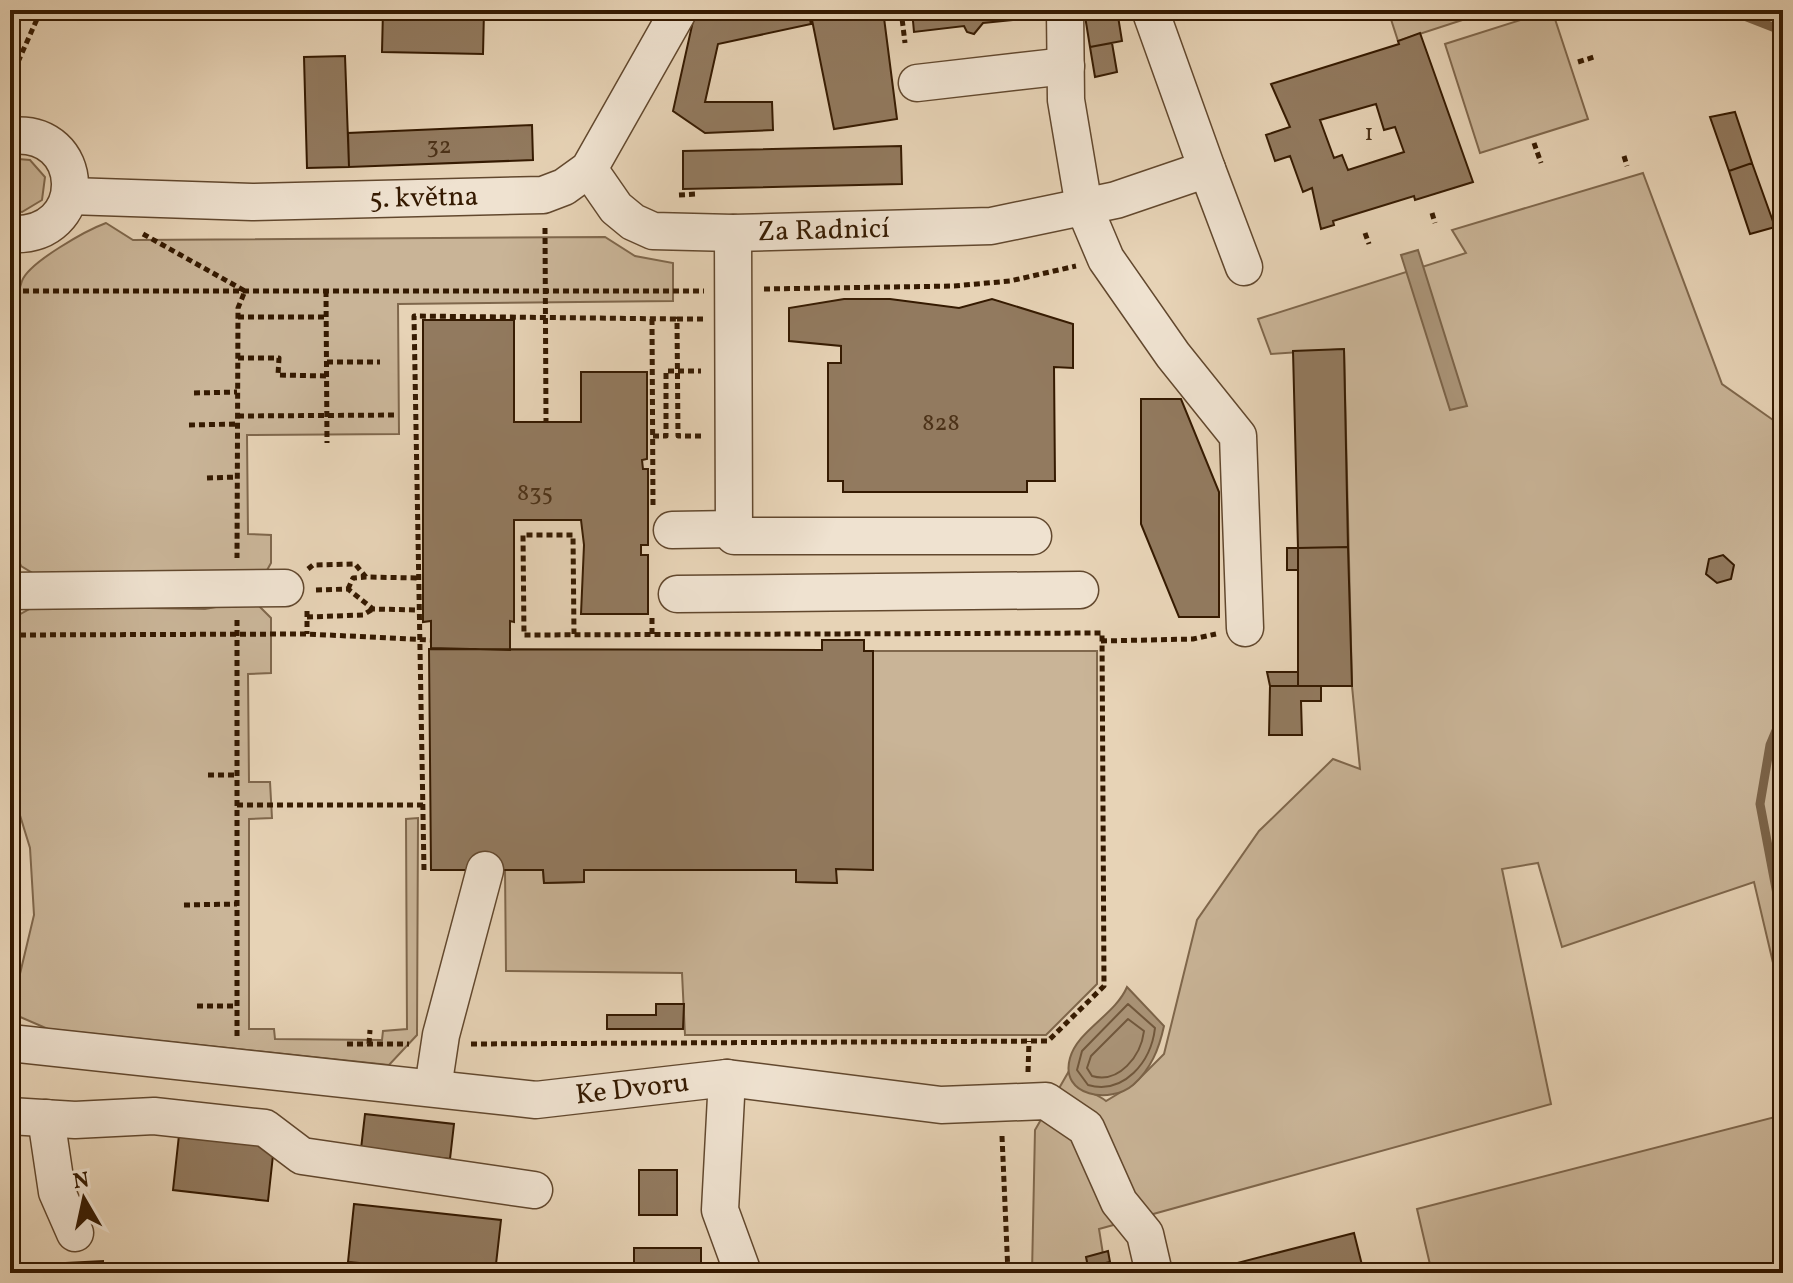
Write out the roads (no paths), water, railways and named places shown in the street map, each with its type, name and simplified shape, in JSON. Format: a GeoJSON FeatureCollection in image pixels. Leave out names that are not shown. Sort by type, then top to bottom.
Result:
{"type":"FeatureCollection","features":[{"type":"Feature","properties":{"kind":"street","name":"5. května"},"geometry":{"type":"LineString","coordinates":[[70,196],[252,202],[543,195],[564,187],[589,169],[679,10]]}},
{"type":"Feature","properties":{"kind":"street"},"geometry":{"type":"LineString","coordinates":[[1065,10],[1066,100],[1084,207],[1106,259],[1173,355],[1238,436],[1245,628]]}},
{"type":"Feature","properties":{"kind":"street"},"geometry":{"type":"LineString","coordinates":[[1160,13],[1207,169],[1244,267]]}},
{"type":"Feature","properties":{"kind":"street"},"geometry":{"type":"LineString","coordinates":[[917,83],[1066,66]]}},
{"type":"Feature","properties":{"kind":"street"},"geometry":{"type":"LineString","coordinates":[[10,234],[40,231],[53,223],[70,196],[70,177],[64,158],[51,144],[33,136],[11,133]]}},
{"type":"Feature","properties":{"kind":"street","name":"Za Radnicí"},"geometry":{"type":"LineString","coordinates":[[589,169],[616,208],[633,222],[653,231],[733,233],[951,230],[1002,224],[1084,207],[1207,169]]}},
{"type":"Feature","properties":{"kind":"street"},"geometry":{"type":"LineString","coordinates":[[733,233],[723,305],[734,435],[734,594]]}},
{"type":"Feature","properties":{"kind":"street"},"geometry":{"type":"LineString","coordinates":[[662,521],[734,533],[1033,536]]}},
{"type":"Feature","properties":{"kind":"street"},"geometry":{"type":"LineString","coordinates":[[665,599],[734,594],[1080,590]]}},
{"type":"Feature","properties":{"kind":"street"},"geometry":{"type":"LineString","coordinates":[[10,591],[301,591]]}},
{"type":"Feature","properties":{"kind":"street"},"geometry":{"type":"LineString","coordinates":[[433,1088],[440,1044],[485,870]]}},
{"type":"Feature","properties":{"kind":"street","name":"Ke Dvoru"},"geometry":{"type":"LineString","coordinates":[[10,1043],[237,1051],[433,1088],[536,1100],[727,1078],[941,1105],[1046,1101],[1086,1128],[1119,1202],[1145,1234],[1154,1273]]}},
{"type":"Feature","properties":{"kind":"street"},"geometry":{"type":"LineString","coordinates":[[727,1078],[720,1210],[743,1273]]}},
{"type":"Feature","properties":{"kind":"street"},"geometry":{"type":"LineString","coordinates":[[10,1116],[154,1116],[265,1128],[302,1156],[534,1190]]}},
{"type":"Feature","properties":{"kind":"street"},"geometry":{"type":"LineString","coordinates":[[46,1118],[57,1192],[75,1233]]}},
{"type":"Feature","properties":{"kind":"water"},"geometry":{"type":"Polygon","coordinates":[[[1418,250],[1467,406],[1450,410],[1401,255],[1418,250]]]}},
{"type":"Feature","properties":{"kind":"water"},"geometry":{"type":"Polygon","coordinates":[[[1127,987],[1164,1026],[1153,1058],[1139,1079],[1124,1091],[1100,1095],[1079,1089],[1069,1071],[1074,1048],[1114,1006],[1127,987]]]}},
{"type":"Feature","properties":{"kind":"waterway"},"geometry":{"type":"LineString","coordinates":[[1729,10],[1783,31]]}},
{"type":"Feature","properties":{"kind":"waterway"},"geometry":{"type":"LineString","coordinates":[[1783,714],[1770,745],[1760,804],[1783,926]]}}]}
